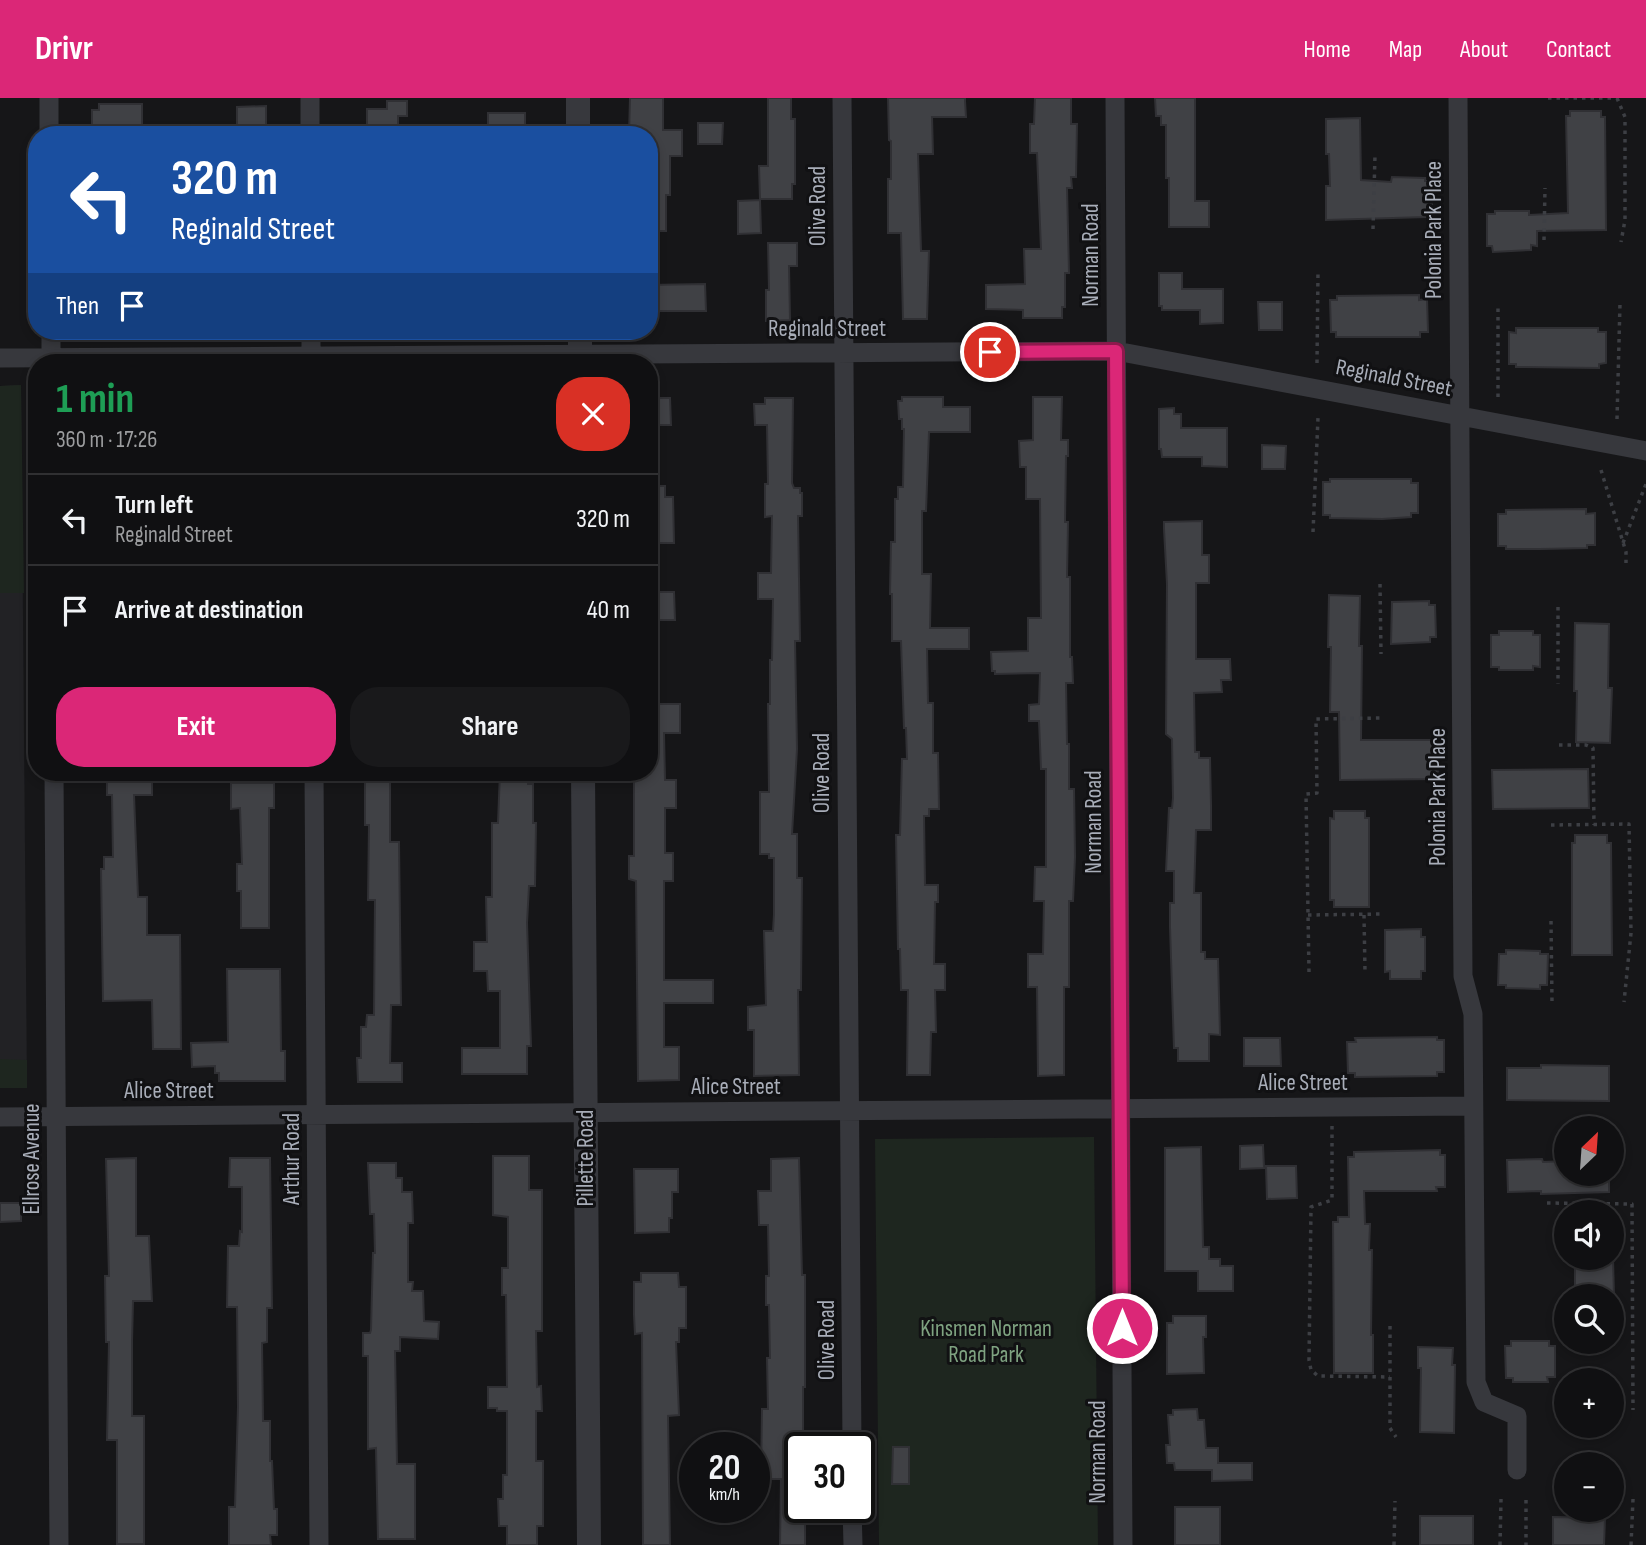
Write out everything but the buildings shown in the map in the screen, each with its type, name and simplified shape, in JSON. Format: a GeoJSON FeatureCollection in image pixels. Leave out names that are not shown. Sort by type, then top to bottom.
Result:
{"type":"FeatureCollection","features":[{"type":"Feature","properties":{"kind":"street"},"geometry":{"type":"LineString","coordinates":[[49,98],[49,126]]}},
{"type":"Feature","properties":{"kind":"street"},"geometry":{"type":"LineString","coordinates":[[310,98],[310,126]]}},
{"type":"Feature","properties":{"kind":"street"},"geometry":{"type":"LineString","coordinates":[[578,98],[578,126]]}},
{"type":"Feature","properties":{"kind":"street","name":"Olive Road"},"geometry":{"type":"LineString","coordinates":[[842,98],[852,1432]]}},
{"type":"Feature","properties":{"kind":"street","name":"Norman Road"},"geometry":{"type":"LineString","coordinates":[[1115,98],[1123,1545]]}},
{"type":"Feature","properties":{"kind":"street","name":"Polonia Park Place"},"geometry":{"type":"LineString","coordinates":[[1458,98],[1463,976],[1473,1014],[1476,1382],[1484,1402],[1517,1416],[1517,1471]]}},
{"type":"Feature","properties":{"kind":"street","name":"Reginald Street"},"geometry":{"type":"LineString","coordinates":[[446,354],[580,349],[844,353],[1116,351],[1646,451]]}},
{"type":"Feature","properties":{"kind":"street","name":"Reginald Street"},"geometry":{"type":"LineString","coordinates":[[0,359],[28,360]]}},
{"type":"Feature","properties":{"kind":"street","name":"Ellrose Avenue"},"geometry":{"type":"LineString","coordinates":[[54,781],[59,1545]]}},
{"type":"Feature","properties":{"kind":"street","name":"Arthur Road"},"geometry":{"type":"LineString","coordinates":[[314,781],[319,1545]]}},
{"type":"Feature","properties":{"kind":"street","name":"Pillette Road"},"geometry":{"type":"LineString","coordinates":[[583,781],[589,1545]]}},
{"type":"Feature","properties":{"kind":"street","name":"Alice Street"},"geometry":{"type":"LineString","coordinates":[[0,1117],[1472,1106]]}},
{"type":"Feature","properties":{"kind":"street"},"geometry":{"type":"LineString","coordinates":[[852,1523],[853,1545]]}},
{"type":"Feature","properties":{"kind":"path"},"geometry":{"type":"LineString","coordinates":[[1548,98],[1617,98],[1625,117],[1625,220],[1620,242]]}},
{"type":"Feature","properties":{"kind":"path"},"geometry":{"type":"LineString","coordinates":[[1373,229],[1375,155]]}},
{"type":"Feature","properties":{"kind":"path"},"geometry":{"type":"LineString","coordinates":[[1544,240],[1545,188]]}},
{"type":"Feature","properties":{"kind":"path"},"geometry":{"type":"LineString","coordinates":[[1317,363],[1318,272]]}},
{"type":"Feature","properties":{"kind":"path"},"geometry":{"type":"LineString","coordinates":[[1617,419],[1620,303]]}},
{"type":"Feature","properties":{"kind":"path"},"geometry":{"type":"LineString","coordinates":[[1498,397],[1499,305]]}},
{"type":"Feature","properties":{"kind":"path"},"geometry":{"type":"LineString","coordinates":[[1313,532],[1318,418]]}},
{"type":"Feature","properties":{"kind":"path"},"geometry":{"type":"LineString","coordinates":[[1601,470],[1623,543],[1626,563]]}},
{"type":"Feature","properties":{"kind":"path"},"geometry":{"type":"LineString","coordinates":[[1623,543],[1646,484]]}},
{"type":"Feature","properties":{"kind":"path"},"geometry":{"type":"LineString","coordinates":[[1380,584],[1381,654]]}},
{"type":"Feature","properties":{"kind":"path"},"geometry":{"type":"LineString","coordinates":[[1558,607],[1558,684]]}},
{"type":"Feature","properties":{"kind":"path"},"geometry":{"type":"LineString","coordinates":[[1309,972],[1306,794],[1317,793],[1316,719],[1382,718]]}},
{"type":"Feature","properties":{"kind":"path"},"geometry":{"type":"LineString","coordinates":[[1559,745],[1586,745],[1593,748],[1594,825]]}},
{"type":"Feature","properties":{"kind":"path"},"geometry":{"type":"LineString","coordinates":[[1551,825],[1629,824],[1631,933],[1624,1002]]}},
{"type":"Feature","properties":{"kind":"path"},"geometry":{"type":"LineString","coordinates":[[1364,914],[1365,972]]}},
{"type":"Feature","properties":{"kind":"path"},"geometry":{"type":"LineString","coordinates":[[1308,915],[1384,914]]}},
{"type":"Feature","properties":{"kind":"path"},"geometry":{"type":"LineString","coordinates":[[1551,921],[1552,1002]]}},
{"type":"Feature","properties":{"kind":"path"},"geometry":{"type":"LineString","coordinates":[[1332,1121],[1332,1200],[1311,1207],[1311,1370],[1318,1376],[1390,1377]]}},
{"type":"Feature","properties":{"kind":"path"},"geometry":{"type":"LineString","coordinates":[[1548,1203],[1632,1203],[1633,1410]]}},
{"type":"Feature","properties":{"kind":"path"},"geometry":{"type":"LineString","coordinates":[[1391,1326],[1390,1428],[1396,1437]]}},
{"type":"Feature","properties":{"kind":"path"},"geometry":{"type":"LineString","coordinates":[[1500,1545],[1501,1499]]}},
{"type":"Feature","properties":{"kind":"path"},"geometry":{"type":"LineString","coordinates":[[1631,1545],[1633,1499]]}},
{"type":"Feature","properties":{"kind":"path"},"geometry":{"type":"LineString","coordinates":[[1526,1500],[1526,1545]]}},
{"type":"Feature","properties":{"kind":"path"},"geometry":{"type":"LineString","coordinates":[[1394,1545],[1395,1502]]}},
{"type":"Feature","properties":{"kind":"shaded area"},"geometry":{"type":"Polygon","coordinates":[[[21,385],[27,1088],[0,1088],[0,386],[21,385]]]}},
{"type":"Feature","properties":{"kind":"green space"},"geometry":{"type":"Polygon","coordinates":[[[21,385],[24,593],[0,593],[0,386],[21,385]]]}},
{"type":"Feature","properties":{"kind":"green space"},"geometry":{"type":"Polygon","coordinates":[[[0,1059],[27,1060],[27,1088],[0,1088],[0,1059]]]}},
{"type":"Feature","properties":{"kind":"green space","name":"Kinsmen Norman Road Park"},"geometry":{"type":"Polygon","coordinates":[[[1094,1137],[1098,1545],[879,1545],[875,1139],[1094,1137]]]}},
{"type":"Feature","properties":{"kind":"route"},"geometry":{"type":"LineString","coordinates":[[990,352],[1116,351],[1122,1328]]}}]}
